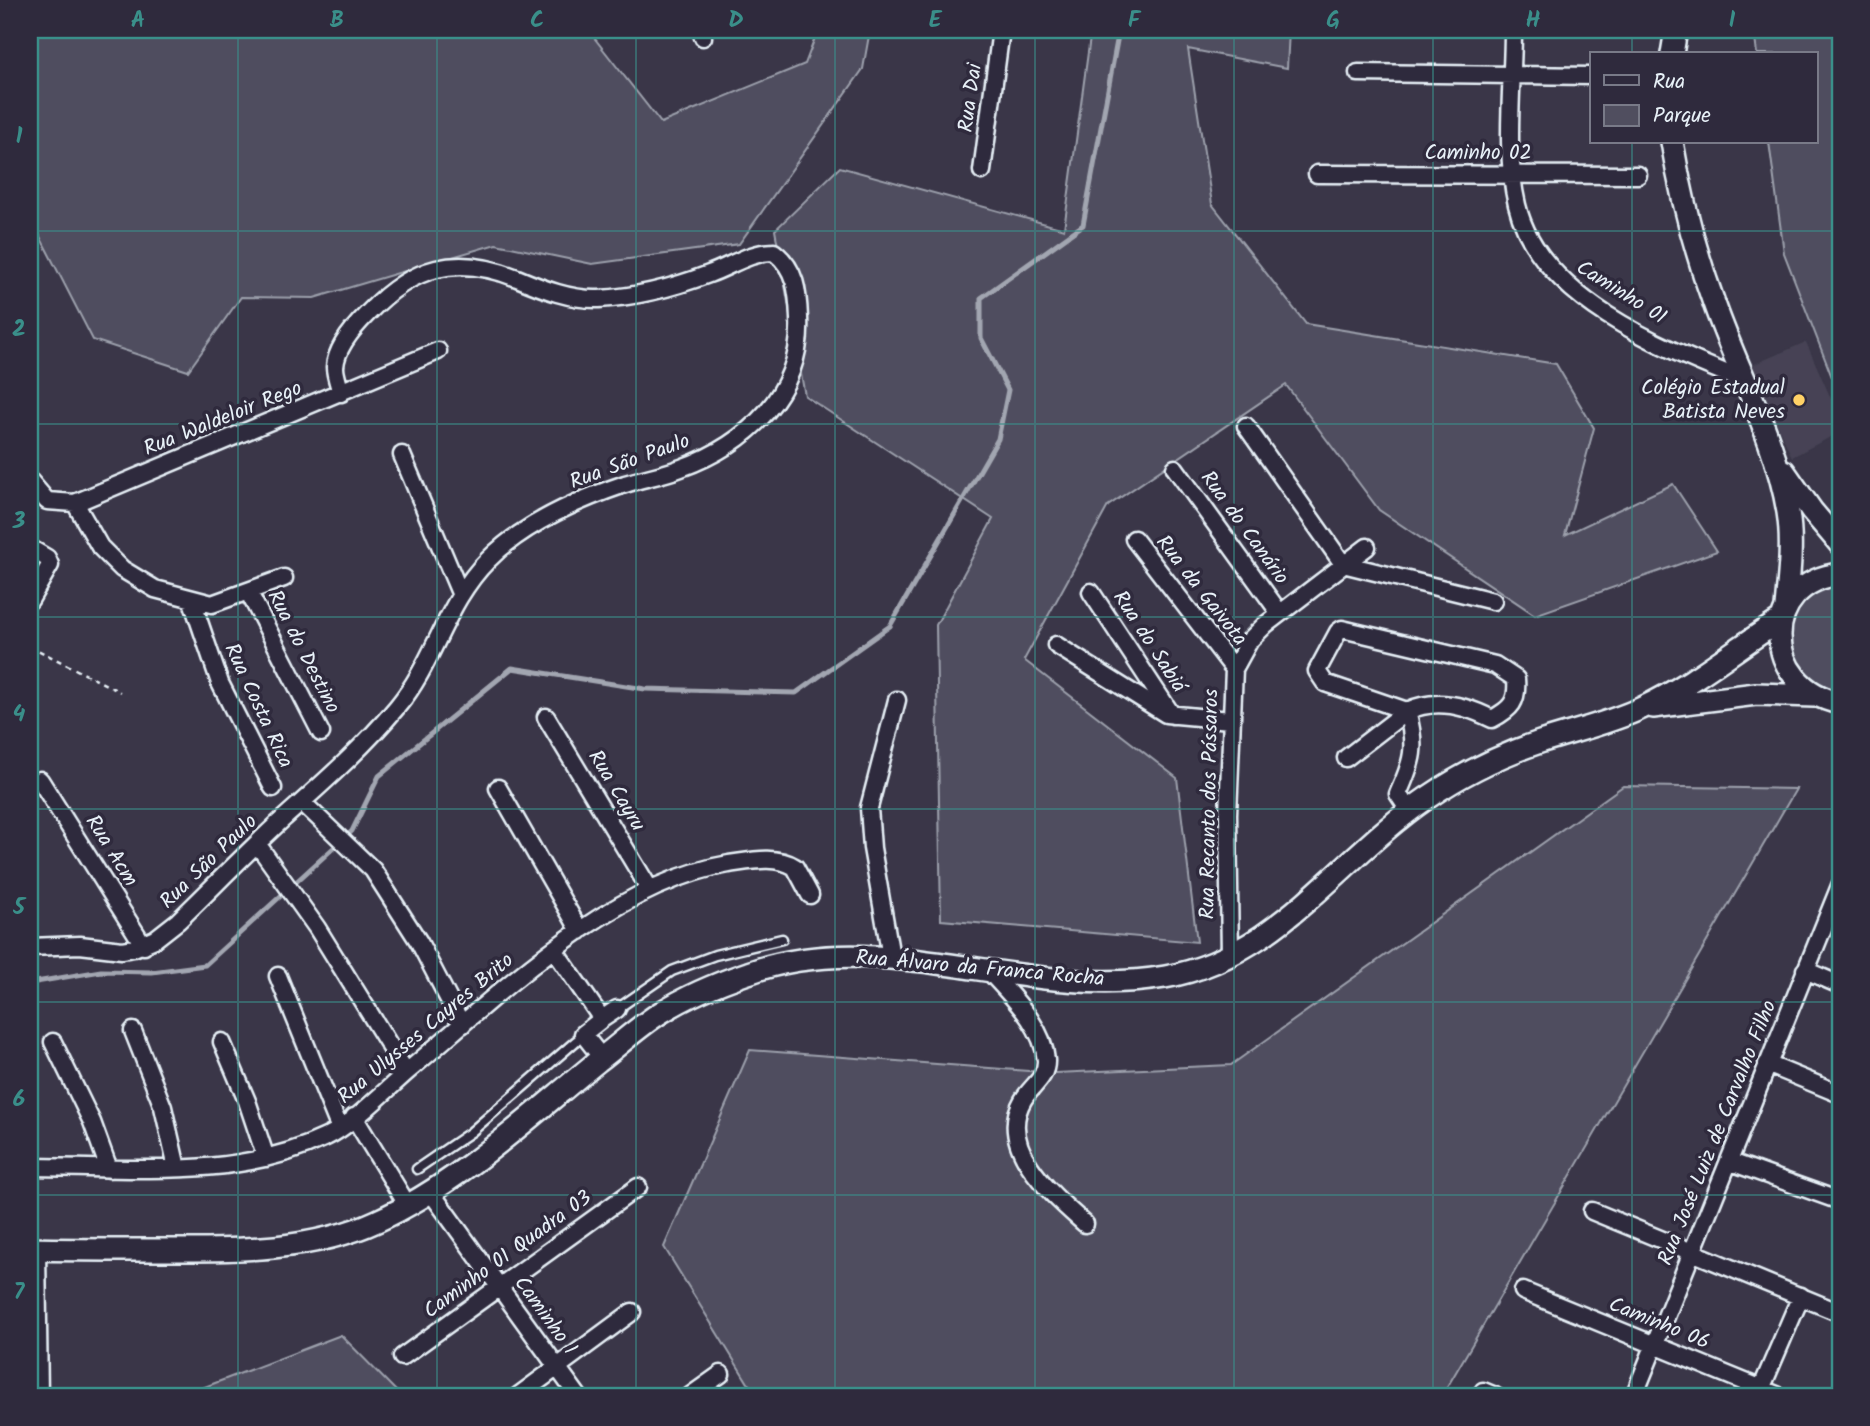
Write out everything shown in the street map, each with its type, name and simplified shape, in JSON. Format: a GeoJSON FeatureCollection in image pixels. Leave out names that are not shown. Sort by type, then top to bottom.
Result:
{"type":"FeatureCollection","features":[{"type":"Feature","properties":{"kind":"main road"},"geometry":{"type":"LineString","coordinates":[[1672,52],[1676,30]]}},
{"type":"Feature","properties":{"kind":"main road"},"geometry":{"type":"LineString","coordinates":[[1672,144],[1677,174],[1714,305],[1774,455],[1790,529],[1784,613],[1779,641],[1784,663],[1797,682],[1814,696]]}},
{"type":"Feature","properties":{"kind":"main road"},"geometry":{"type":"LineString","coordinates":[[1774,455],[1812,512],[1840,544]]}},
{"type":"Feature","properties":{"kind":"main road","name":"Rua Álvaro da Franca Rocha"},"geometry":{"type":"LineString","coordinates":[[33,1249],[264,1248],[337,1235],[373,1223],[408,1206],[514,1130],[658,1014],[701,992],[757,970],[852,956],[891,957],[1066,981],[1124,981],[1166,977],[1230,956],[1282,923],[1354,857],[1425,800],[1494,760],[1640,709],[1712,669],[1784,613],[1803,588],[1818,578],[1840,574]]}},
{"type":"Feature","properties":{"kind":"main road","name":"Rua Álvaro da Franca Rocha"},"geometry":{"type":"LineString","coordinates":[[1640,709],[1756,694],[1814,696],[1840,703]]}},
{"type":"Feature","properties":{"kind":"street","name":"Rua Dai"},"geometry":{"type":"LineString","coordinates":[[982,171],[1001,30]]}},
{"type":"Feature","properties":{"kind":"street","name":"Caminho 01"},"geometry":{"type":"LineString","coordinates":[[1513,30],[1514,174],[1517,204],[1525,228],[1543,261],[1567,287],[1623,322],[1676,351],[1745,381]]}},
{"type":"Feature","properties":{"kind":"street"},"geometry":{"type":"LineString","coordinates":[[1357,73],[1590,76]]}},
{"type":"Feature","properties":{"kind":"street","name":"Caminho 02"},"geometry":{"type":"LineString","coordinates":[[1317,174],[1638,175]]}},
{"type":"Feature","properties":{"kind":"street","name":"Rua São Paulo"},"geometry":{"type":"LineString","coordinates":[[144,946],[178,921],[360,747],[414,684],[460,593],[489,558],[529,529],[575,503],[625,484],[682,468],[748,432],[776,400],[795,368],[799,323],[793,272],[774,252],[761,252],[711,274],[661,289],[598,299],[549,290],[484,267],[453,265],[437,268],[400,285],[383,297],[346,339],[335,367],[341,393]]}},
{"type":"Feature","properties":{"kind":"street","name":"Rua Waldeloir Rego"},"geometry":{"type":"LineString","coordinates":[[75,503],[438,351]]}},
{"type":"Feature","properties":{"kind":"street"},"geometry":{"type":"LineString","coordinates":[[1246,426],[1343,564],[1493,601]]}},
{"type":"Feature","properties":{"kind":"street"},"geometry":{"type":"LineString","coordinates":[[401,455],[460,593]]}},
{"type":"Feature","properties":{"kind":"street","name":"Rua do Canário"},"geometry":{"type":"LineString","coordinates":[[1175,468],[1279,612]]}},
{"type":"Feature","properties":{"kind":"street"},"geometry":{"type":"LineString","coordinates":[[30,481],[47,501],[75,503],[100,547],[122,569],[148,586],[192,601],[212,604],[284,578]]}},
{"type":"Feature","properties":{"kind":"street","name":"Rua da Gaivota"},"geometry":{"type":"LineString","coordinates":[[1134,539],[1234,669]]}},
{"type":"Feature","properties":{"kind":"street","name":"Rua Recanto dos Pássaros"},"geometry":{"type":"LineString","coordinates":[[1230,956],[1230,720],[1234,669],[1250,640],[1279,612],[1367,547]]}},
{"type":"Feature","properties":{"kind":"street"},"geometry":{"type":"LineString","coordinates":[[30,548],[47,558],[49,569],[30,600]]}},
{"type":"Feature","properties":{"kind":"street","name":"Rua do Destino"},"geometry":{"type":"LineString","coordinates":[[248,591],[321,733]]}},
{"type":"Feature","properties":{"kind":"street","name":"Rua do Sabiá"},"geometry":{"type":"LineString","coordinates":[[1091,592],[1172,715]]}},
{"type":"Feature","properties":{"kind":"street","name":"Rua Costa Rica"},"geometry":{"type":"LineString","coordinates":[[192,601],[220,683],[272,788]]}},
{"type":"Feature","properties":{"kind":"street"},"geometry":{"type":"LineString","coordinates":[[1346,758],[1407,711],[1426,705],[1445,704],[1469,709],[1492,719],[1509,710],[1517,693],[1516,679],[1495,666],[1342,629],[1338,632],[1317,671],[1325,682],[1407,711]]}},
{"type":"Feature","properties":{"kind":"street"},"geometry":{"type":"LineString","coordinates":[[1056,645],[1139,699],[1172,715],[1230,720]]}},
{"type":"Feature","properties":{"kind":"street"},"geometry":{"type":"LineString","coordinates":[[891,957],[872,848],[869,808],[897,700]]}},
{"type":"Feature","properties":{"kind":"street"},"geometry":{"type":"LineString","coordinates":[[1407,711],[1414,738],[1412,764],[1398,794],[1410,812]]}},
{"type":"Feature","properties":{"kind":"street","name":"Rua Cayru"},"geometry":{"type":"LineString","coordinates":[[546,716],[649,888]]}},
{"type":"Feature","properties":{"kind":"street","name":"Rua Acm"},"geometry":{"type":"LineString","coordinates":[[40,780],[144,946]]}},
{"type":"Feature","properties":{"kind":"street"},"geometry":{"type":"LineString","coordinates":[[498,788],[580,931]]}},
{"type":"Feature","properties":{"kind":"street"},"geometry":{"type":"LineString","coordinates":[[303,803],[373,870],[398,907],[462,1025]]}},
{"type":"Feature","properties":{"kind":"street"},"geometry":{"type":"LineString","coordinates":[[258,845],[406,1072]]}},
{"type":"Feature","properties":{"kind":"street","name":"Rua Ulysses Cayres Brito"},"geometry":{"type":"LineString","coordinates":[[30,1167],[177,1168],[284,1155],[340,1129],[462,1025],[580,931],[649,888],[695,871],[776,859],[795,867],[810,895]]}},
{"type":"Feature","properties":{"kind":"street","name":"Rua José Luiz de Carvalho Filho"},"geometry":{"type":"LineString","coordinates":[[1634,1396],[1731,1162],[1767,1065],[1840,886]]}},
{"type":"Feature","properties":{"kind":"street"},"geometry":{"type":"LineString","coordinates":[[30,947],[80,945],[122,950],[144,946]]}},
{"type":"Feature","properties":{"kind":"street"},"geometry":{"type":"LineString","coordinates":[[555,951],[602,1019]]}},
{"type":"Feature","properties":{"kind":"street"},"geometry":{"type":"LineString","coordinates":[[1805,970],[1840,985]]}},
{"type":"Feature","properties":{"kind":"street"},"geometry":{"type":"LineString","coordinates":[[989,971],[1027,1014],[1042,1042],[1046,1060],[1045,1073],[1021,1104],[1017,1129],[1020,1149],[1040,1182],[1086,1224]]}},
{"type":"Feature","properties":{"kind":"street"},"geometry":{"type":"LineString","coordinates":[[278,976],[340,1129]]}},
{"type":"Feature","properties":{"kind":"street"},"geometry":{"type":"LineString","coordinates":[[602,1059],[579,1037],[617,1009]]}},
{"type":"Feature","properties":{"kind":"street"},"geometry":{"type":"LineString","coordinates":[[133,1031],[163,1107],[177,1168]]}},
{"type":"Feature","properties":{"kind":"street"},"geometry":{"type":"LineString","coordinates":[[53,1042],[92,1122],[109,1169]]}},
{"type":"Feature","properties":{"kind":"street"},"geometry":{"type":"LineString","coordinates":[[222,1042],[247,1101],[265,1158]]}},
{"type":"Feature","properties":{"kind":"street"},"geometry":{"type":"LineString","coordinates":[[1767,1065],[1840,1094]]}},
{"type":"Feature","properties":{"kind":"street"},"geometry":{"type":"LineString","coordinates":[[354,1117],[408,1206]]}},
{"type":"Feature","properties":{"kind":"street"},"geometry":{"type":"LineString","coordinates":[[1731,1162],[1840,1202]]}},
{"type":"Feature","properties":{"kind":"street","name":"Caminho 01 Quadra 03"},"geometry":{"type":"LineString","coordinates":[[402,1357],[638,1187]]}},
{"type":"Feature","properties":{"kind":"street","name":"Caminho 1"},"geometry":{"type":"LineString","coordinates":[[430,1191],[578,1396]]}},
{"type":"Feature","properties":{"kind":"street"},"geometry":{"type":"LineString","coordinates":[[1592,1211],[1840,1313]]}},
{"type":"Feature","properties":{"kind":"street"},"geometry":{"type":"LineString","coordinates":[[33,1249],[39,1396]]}},
{"type":"Feature","properties":{"kind":"street","name":"Caminho 06"},"geometry":{"type":"LineString","coordinates":[[1523,1291],[1655,1345],[1760,1393],[1779,1396]]}},
{"type":"Feature","properties":{"kind":"street"},"geometry":{"type":"LineString","coordinates":[[1760,1393],[1801,1296]]}},
{"type":"Feature","properties":{"kind":"street"},"geometry":{"type":"LineString","coordinates":[[518,1396],[632,1312]]}},
{"type":"Feature","properties":{"kind":"street"},"geometry":{"type":"LineString","coordinates":[[690,1396],[722,1374]]}},
{"type":"Feature","properties":{"kind":"lane"},"geometry":{"type":"LineString","coordinates":[[617,1009],[672,971],[715,955],[782,939]]}},
{"type":"Feature","properties":{"kind":"lane"},"geometry":{"type":"LineString","coordinates":[[417,1169],[471,1132],[579,1037]]}},
{"type":"Feature","properties":{"kind":"path"},"geometry":{"type":"LineString","coordinates":[[30,646],[120,692]]}},
{"type":"Feature","properties":{"kind":"shaded area","name":"Colégio Estadual Batista Neves"},"geometry":{"type":"Polygon","coordinates":[[[1806,342],[1840,419],[1840,432],[1792,457],[1750,366],[1806,342]]]}},
{"type":"Feature","properties":{"kind":"green space"},"geometry":{"type":"Polygon","coordinates":[[[30,30],[588,30],[661,123],[805,64],[818,30],[870,30],[863,69],[739,244],[592,264],[496,244],[314,298],[241,297],[188,371],[93,340],[30,217],[30,30]]]}},
{"type":"Feature","properties":{"kind":"green space"},"geometry":{"type":"Polygon","coordinates":[[[1091,30],[1289,30],[1287,68],[1188,49],[1212,204],[1306,324],[1556,364],[1594,428],[1565,535],[1673,484],[1717,551],[1535,615],[1379,510],[1286,385],[1108,506],[1024,660],[1177,778],[1197,942],[941,920],[936,625],[993,519],[805,396],[775,230],[840,167],[1064,229],[1091,30]]]}},
{"type":"Feature","properties":{"kind":"green space"},"geometry":{"type":"Polygon","coordinates":[[[1754,30],[1840,30],[1840,398],[1784,253],[1769,144],[1818,144],[1818,52],[1757,52],[1754,30]]]}},
{"type":"Feature","properties":{"kind":"green space"},"geometry":{"type":"Polygon","coordinates":[[[1840,579],[1840,689],[1818,683],[1800,667],[1789,646],[1788,634],[1793,615],[1810,591],[1840,579]]]}},
{"type":"Feature","properties":{"kind":"green space"},"geometry":{"type":"Polygon","coordinates":[[[1623,786],[1796,789],[1442,1396],[756,1396],[664,1247],[750,1050],[1056,1073],[1231,1065],[1623,786]]]}},
{"type":"Feature","properties":{"kind":"green space"},"geometry":{"type":"Polygon","coordinates":[[[341,1335],[401,1396],[181,1396],[341,1335]]]}},
{"type":"Feature","properties":{"kind":"waterway"},"geometry":{"type":"LineString","coordinates":[[30,983],[101,971],[152,972],[205,965],[352,831],[379,776],[512,668],[645,689],[796,693],[890,626],[998,439],[1008,390],[981,338],[981,298],[1083,225],[1119,30]]}},
{"type":"Feature","properties":{"kind":"place","name":"Colégio Estadual Batista Neves"},"geometry":{"type":"Point","coordinates":[1799,400]}}]}
